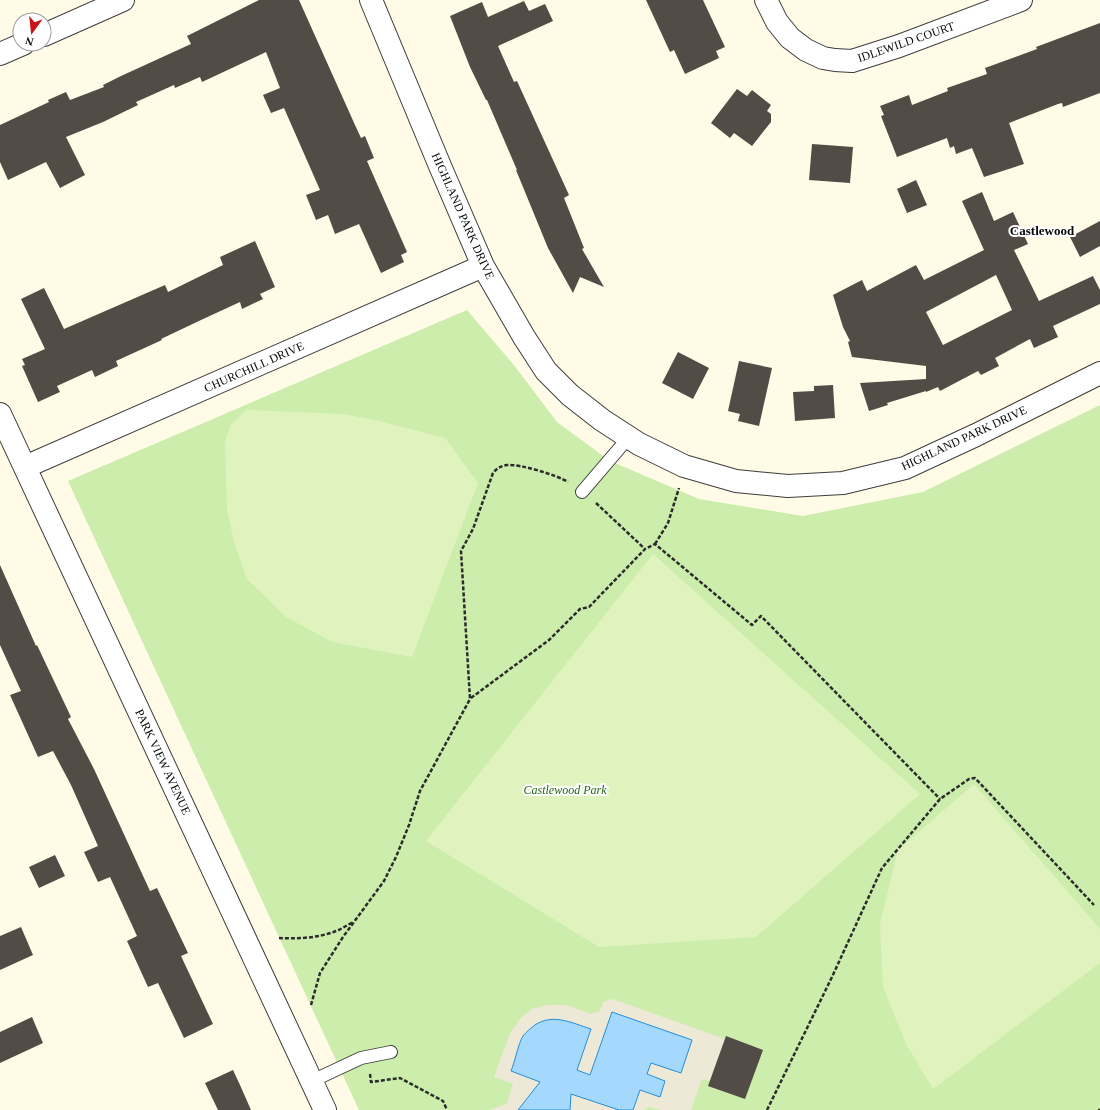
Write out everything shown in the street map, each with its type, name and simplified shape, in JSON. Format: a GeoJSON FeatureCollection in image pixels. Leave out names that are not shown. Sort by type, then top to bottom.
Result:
{"type":"FeatureCollection","features":[{"type":"Feature","properties":{"kind":"street"},"geometry":{"type":"LineString","coordinates":[[52,31],[123,0]]}},
{"type":"Feature","properties":{"kind":"street","name":"HIGHLAND PARK DRIVE"},"geometry":{"type":"LineString","coordinates":[[371,0],[483,266],[524,337],[546,371],[570,396],[602,420],[639,444],[684,466],[736,481],[788,486],[843,483],[904,468],[976,435],[1100,373]]}},
{"type":"Feature","properties":{"kind":"street","name":"IDLEWILD COURT"},"geometry":{"type":"LineString","coordinates":[[766,0],[777,22],[790,38],[806,50],[823,58],[852,60],[899,46],[1021,0]]}},
{"type":"Feature","properties":{"kind":"street"},"geometry":{"type":"LineString","coordinates":[[0,54],[12,49]]}},
{"type":"Feature","properties":{"kind":"street","name":"CHURCHILL DRIVE"},"geometry":{"type":"LineString","coordinates":[[25,467],[483,266]]}},
{"type":"Feature","properties":{"kind":"street","name":"PARK VIEW AVENUE"},"geometry":{"type":"LineString","coordinates":[[0,414],[325,1110]]}},
{"type":"Feature","properties":{"kind":"lane"},"geometry":{"type":"LineString","coordinates":[[582,492],[629,437]]}},
{"type":"Feature","properties":{"kind":"lane"},"geometry":{"type":"LineString","coordinates":[[312,1081],[361,1058],[391,1052]]}},
{"type":"Feature","properties":{"kind":"path"},"geometry":{"type":"LineString","coordinates":[[470,699],[461,551],[473,529],[494,473],[498,468],[507,465],[523,467],[566,480],[582,492],[645,549]]}},
{"type":"Feature","properties":{"kind":"path"},"geometry":{"type":"LineString","coordinates":[[311,1006],[320,973],[343,937],[384,881],[406,832],[420,791],[470,699],[549,640],[580,609],[589,607],[645,549],[655,544],[668,523],[680,486]]}},
{"type":"Feature","properties":{"kind":"path"},"geometry":{"type":"LineString","coordinates":[[655,544],[752,626],[761,616],[940,799]]}},
{"type":"Feature","properties":{"kind":"path"},"geometry":{"type":"LineString","coordinates":[[767,1110],[832,977],[882,868],[940,799],[969,779],[975,778],[1094,905]]}},
{"type":"Feature","properties":{"kind":"path"},"geometry":{"type":"LineString","coordinates":[[279,938],[296,939],[319,935],[335,931],[355,921]]}},
{"type":"Feature","properties":{"kind":"path"},"geometry":{"type":"LineString","coordinates":[[366,1057],[371,1082],[400,1078],[443,1101],[447,1110]]}},
{"type":"Feature","properties":{"kind":"green space","name":"Castlewood Park"},"geometry":{"type":"Polygon","coordinates":[[[467,310],[513,364],[557,422],[610,461],[699,499],[803,516],[923,492],[1100,405],[1100,1110],[359,1110],[68,481],[467,310]]]}},
{"type":"Feature","properties":{"kind":"green space"},"geometry":{"type":"Polygon","coordinates":[[[246,410],[342,414],[375,420],[445,438],[478,483],[412,657],[332,642],[286,617],[247,579],[234,542],[227,509],[225,443],[230,426],[246,410]]]}},
{"type":"Feature","properties":{"kind":"green space"},"geometry":{"type":"Polygon","coordinates":[[[653,554],[920,794],[756,937],[599,947],[426,841],[653,554]]]}},
{"type":"Feature","properties":{"kind":"green space"},"geometry":{"type":"Polygon","coordinates":[[[974,784],[1100,929],[1100,963],[933,1089],[906,1044],[883,987],[880,924],[898,850],[974,784]]]}},
{"type":"Feature","properties":{"kind":"shaded area"},"geometry":{"type":"Polygon","coordinates":[[[613,999],[725,1039],[710,1081],[702,1079],[691,1110],[661,1110],[649,1107],[644,1110],[633,1110],[639,1090],[660,1097],[647,1074],[651,1062],[612,1012],[591,1075],[577,1070],[512,1071],[540,1082],[518,1110],[490,1110],[507,1103],[513,1084],[494,1077],[510,1033],[521,1018],[532,1009],[548,1005],[566,1005],[591,1014],[600,1011],[603,1002],[613,999]]]}},
{"type":"Feature","properties":{"kind":"shaded area"},"geometry":{"type":"Polygon","coordinates":[[[571,1094],[619,1110],[570,1110],[571,1094]]]}},
{"type":"Feature","properties":{"kind":"water"},"geometry":{"type":"Polygon","coordinates":[[[612,1012],[692,1040],[681,1073],[651,1063],[647,1074],[665,1081],[660,1097],[640,1090],[633,1110],[619,1110],[571,1094],[570,1110],[518,1110],[540,1082],[511,1071],[523,1036],[542,1021],[556,1019],[591,1029],[577,1070],[590,1075],[612,1012]]]}},
{"type":"Feature","properties":{"kind":"building"},"geometry":{"type":"Polygon","coordinates":[[[259,0],[299,0],[361,138],[365,136],[374,158],[367,161],[407,252],[401,255],[404,262],[381,273],[359,224],[335,234],[328,215],[316,220],[306,195],[320,190],[284,108],[271,113],[263,95],[280,88],[266,52],[202,82],[200,77],[175,88],[174,85],[136,102],[138,105],[103,122],[66,137],[85,175],[60,188],[46,162],[8,180],[0,162],[0,125],[49,102],[48,100],[66,92],[70,100],[104,87],[103,85],[121,76],[191,44],[187,36],[259,0]]]}},
{"type":"Feature","properties":{"kind":"building"},"geometry":{"type":"Polygon","coordinates":[[[646,0],[703,0],[725,47],[716,51],[719,58],[685,74],[674,50],[670,52],[646,0]]]}},
{"type":"Feature","properties":{"kind":"building"},"geometry":{"type":"Polygon","coordinates":[[[524,1],[529,11],[545,4],[553,21],[498,46],[514,82],[517,81],[569,195],[564,198],[584,248],[582,249],[604,287],[580,277],[573,293],[548,248],[517,170],[487,100],[470,67],[450,16],[482,2],[488,17],[524,1]]]}},
{"type":"Feature","properties":{"kind":"building"},"geometry":{"type":"Polygon","coordinates":[[[1100,23],[1100,93],[1063,107],[1062,103],[1058,104],[1009,123],[1024,164],[984,177],[972,148],[956,154],[954,146],[950,148],[947,138],[897,157],[881,116],[884,115],[880,106],[909,95],[912,105],[948,91],[947,88],[987,74],[985,68],[1037,49],[1036,47],[1100,23]]]}},
{"type":"Feature","properties":{"kind":"building"},"geometry":{"type":"Polygon","coordinates":[[[737,89],[747,96],[752,90],[771,105],[767,111],[771,114],[771,122],[752,146],[734,133],[730,138],[711,123],[737,89]]]}},
{"type":"Feature","properties":{"kind":"building"},"geometry":{"type":"Polygon","coordinates":[[[812,144],[853,147],[850,183],[809,180],[812,144]]]}},
{"type":"Feature","properties":{"kind":"building"},"geometry":{"type":"Polygon","coordinates":[[[916,180],[927,205],[907,213],[897,189],[916,180]]]}},
{"type":"Feature","properties":{"kind":"building"},"geometry":{"type":"Polygon","coordinates":[[[982,192],[994,221],[1013,212],[1028,244],[1014,250],[1039,301],[1093,276],[1100,290],[1100,304],[1053,326],[1058,337],[1034,348],[1030,339],[995,358],[999,366],[981,375],[978,371],[940,391],[938,387],[887,403],[888,405],[869,411],[860,383],[926,379],[926,366],[852,357],[848,342],[850,341],[843,327],[833,295],[862,280],[867,291],[916,265],[924,280],[984,250],[962,201],[982,192]],[[996,275],[926,312],[943,345],[1012,310],[996,275]]]}},
{"type":"Feature","properties":{"kind":"building"},"geometry":{"type":"Polygon","coordinates":[[[1100,221],[1100,246],[1080,257],[1070,237],[1100,221]]]}},
{"type":"Feature","properties":{"kind":"building"},"geometry":{"type":"Polygon","coordinates":[[[255,241],[275,287],[260,294],[263,299],[242,309],[240,302],[116,361],[118,366],[95,377],[92,370],[57,386],[60,392],[38,402],[22,366],[25,365],[22,359],[45,349],[21,299],[44,288],[64,329],[165,285],[168,292],[223,265],[220,257],[255,241]]]}},
{"type":"Feature","properties":{"kind":"building"},"geometry":{"type":"Polygon","coordinates":[[[678,352],[709,368],[693,399],[662,383],[678,352]]]}},
{"type":"Feature","properties":{"kind":"building"},"geometry":{"type":"Polygon","coordinates":[[[739,361],[772,368],[759,426],[738,421],[740,414],[728,411],[739,361]]]}},
{"type":"Feature","properties":{"kind":"building"},"geometry":{"type":"Polygon","coordinates":[[[833,385],[835,418],[795,421],[793,392],[814,391],[814,386],[833,385]]]}},
{"type":"Feature","properties":{"kind":"building"},"geometry":{"type":"Polygon","coordinates":[[[0,565],[36,646],[37,645],[71,717],[68,719],[94,769],[150,891],[157,888],[188,953],[181,956],[213,1024],[184,1038],[158,983],[148,987],[127,941],[137,936],[110,877],[98,882],[84,852],[98,846],[71,785],[53,751],[38,757],[10,695],[21,691],[0,645],[0,565]]]}},
{"type":"Feature","properties":{"kind":"building"},"geometry":{"type":"Polygon","coordinates":[[[55,855],[65,876],[39,888],[29,867],[55,855]]]}},
{"type":"Feature","properties":{"kind":"building"},"geometry":{"type":"Polygon","coordinates":[[[21,927],[33,955],[0,970],[0,936],[21,927]]]}},
{"type":"Feature","properties":{"kind":"building"},"geometry":{"type":"Polygon","coordinates":[[[32,1017],[43,1043],[0,1063],[0,1032],[32,1017]]]}},
{"type":"Feature","properties":{"kind":"building"},"geometry":{"type":"Polygon","coordinates":[[[726,1036],[763,1050],[745,1099],[708,1086],[726,1036]]]}},
{"type":"Feature","properties":{"kind":"building"},"geometry":{"type":"Polygon","coordinates":[[[233,1070],[251,1110],[218,1110],[205,1083],[233,1070]]]}},
{"type":"Feature","properties":{"kind":"district","name":"Castlewood"},"geometry":{"type":"Point","coordinates":[1042,230]}}]}
